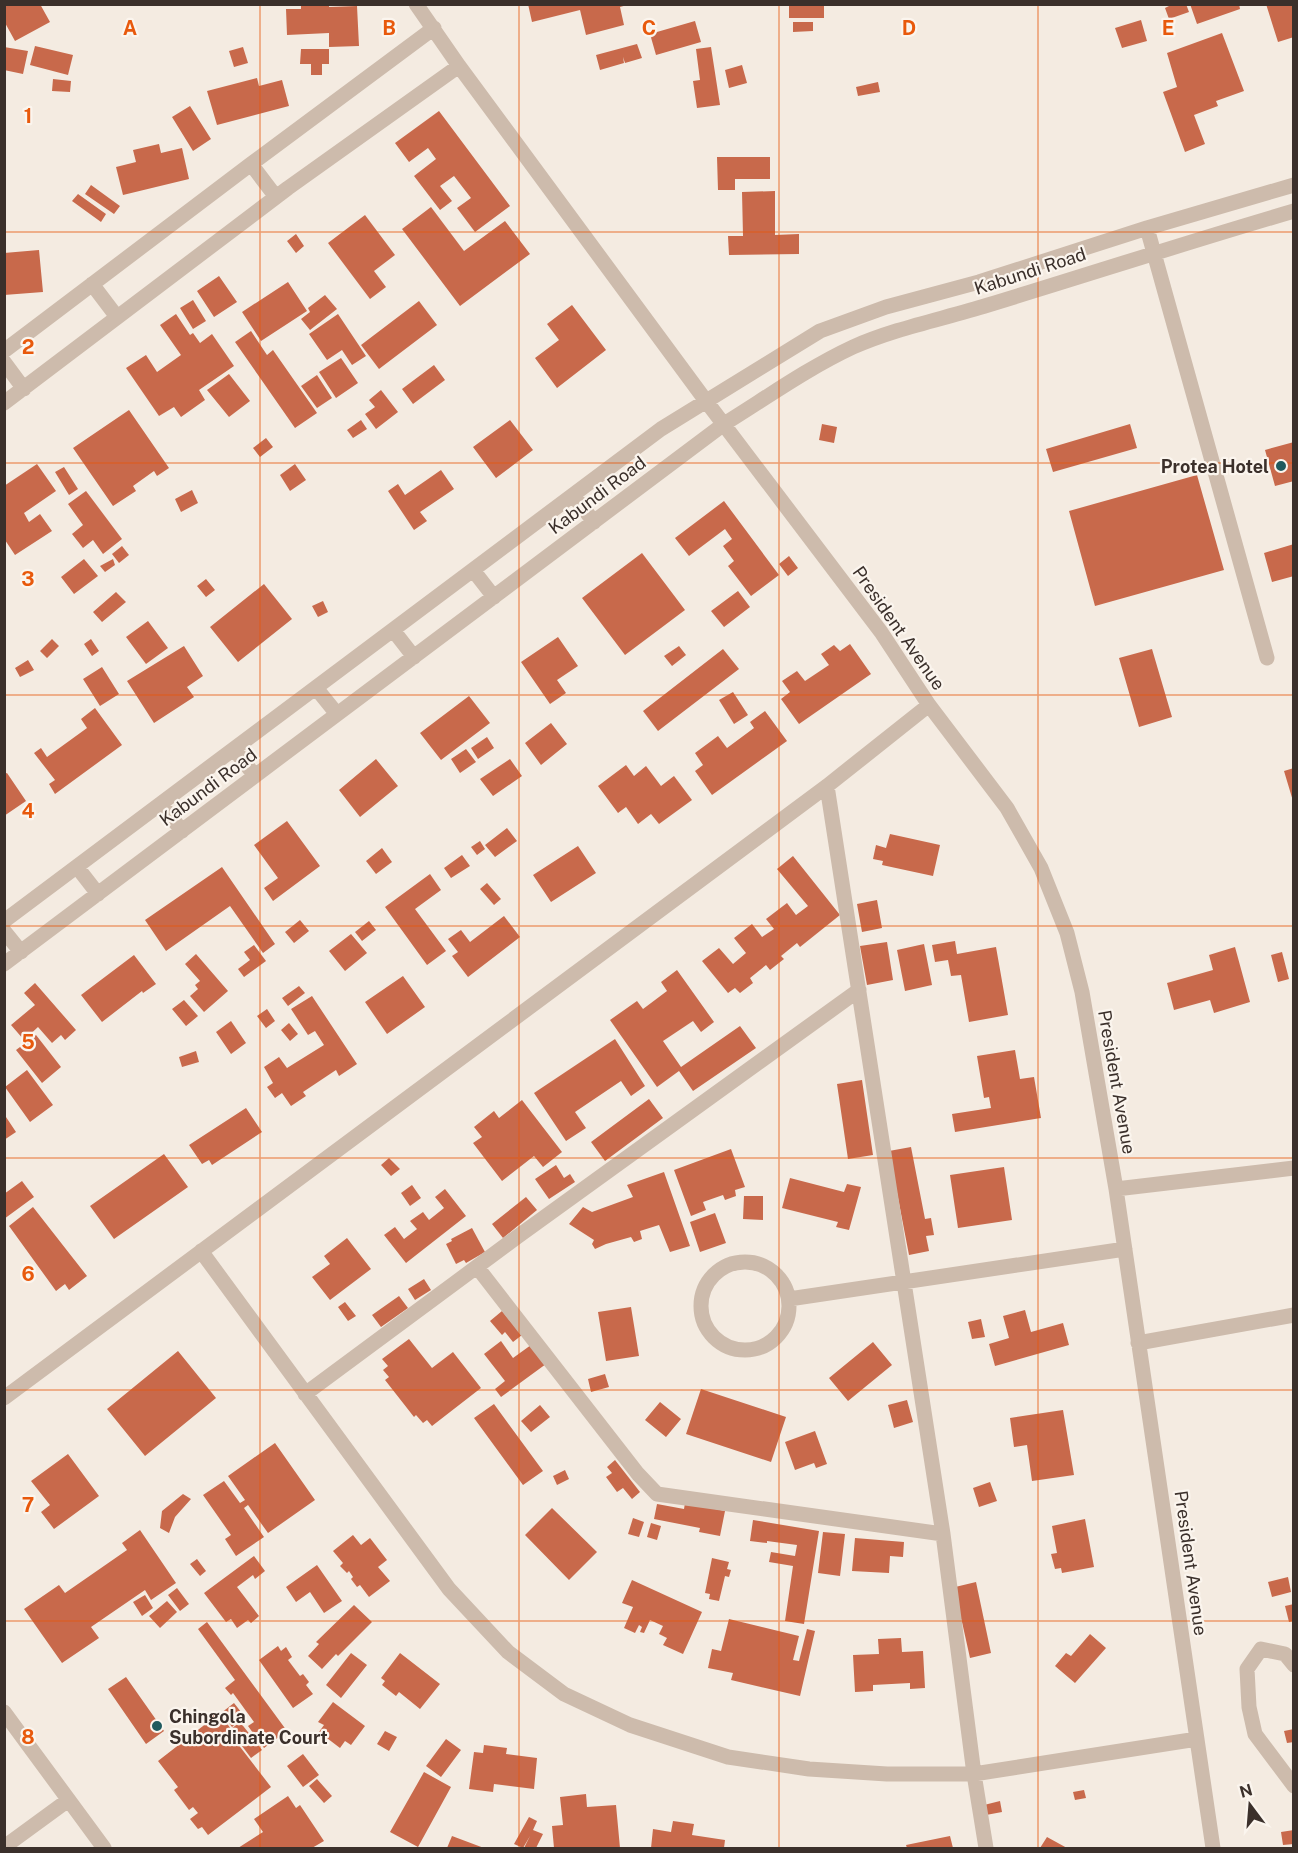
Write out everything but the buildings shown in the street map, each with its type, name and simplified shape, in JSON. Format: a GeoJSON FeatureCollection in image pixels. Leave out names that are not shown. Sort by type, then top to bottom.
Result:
{"type":"FeatureCollection","features":[{"type":"Feature","properties":{"kind":"street","name":"President Avenue"},"geometry":{"type":"LineString","coordinates":[[416,4],[459,66],[706,401],[881,632],[929,705],[1007,808],[1041,868],[1067,933],[1082,992],[1116,1189],[1213,1848]]}},
{"type":"Feature","properties":{"kind":"street"},"geometry":{"type":"LineString","coordinates":[[4,351],[434,28]]}},
{"type":"Feature","properties":{"kind":"street"},"geometry":{"type":"LineString","coordinates":[[4,403],[276,197],[459,66]]}},
{"type":"Feature","properties":{"kind":"street"},"geometry":{"type":"LineString","coordinates":[[251,164],[276,197]]}},
{"type":"Feature","properties":{"kind":"street","name":"Kabundi Road"},"geometry":{"type":"LineString","coordinates":[[4,921],[662,429],[820,331],[886,307],[979,282],[1147,228],[1293,185]]}},
{"type":"Feature","properties":{"kind":"street","name":"Kabundi Road"},"geometry":{"type":"LineString","coordinates":[[4,964],[724,424],[829,360],[854,347],[904,329],[1293,211]]}},
{"type":"Feature","properties":{"kind":"street"},"geometry":{"type":"LineString","coordinates":[[1147,228],[1267,658]]}},
{"type":"Feature","properties":{"kind":"street"},"geometry":{"type":"LineString","coordinates":[[92,284],[117,317]]}},
{"type":"Feature","properties":{"kind":"street"},"geometry":{"type":"LineString","coordinates":[[4,362],[24,389]]}},
{"type":"Feature","properties":{"kind":"street"},"geometry":{"type":"LineString","coordinates":[[573,495],[594,522]]}},
{"type":"Feature","properties":{"kind":"street"},"geometry":{"type":"LineString","coordinates":[[473,570],[494,597]]}},
{"type":"Feature","properties":{"kind":"street"},"geometry":{"type":"LineString","coordinates":[[393,630],[414,657]]}},
{"type":"Feature","properties":{"kind":"street"},"geometry":{"type":"LineString","coordinates":[[316,688],[338,714]]}},
{"type":"Feature","properties":{"kind":"street"},"geometry":{"type":"LineString","coordinates":[[4,1398],[827,786],[929,705]]}},
{"type":"Feature","properties":{"kind":"street"},"geometry":{"type":"LineString","coordinates":[[234,749],[255,776]]}},
{"type":"Feature","properties":{"kind":"street"},"geometry":{"type":"LineString","coordinates":[[827,786],[943,1534],[974,1774],[986,1848]]}},
{"type":"Feature","properties":{"kind":"street"},"geometry":{"type":"LineString","coordinates":[[161,804],[182,831]]}},
{"type":"Feature","properties":{"kind":"street"},"geometry":{"type":"LineString","coordinates":[[77,867],[98,894]]}},
{"type":"Feature","properties":{"kind":"street"},"geometry":{"type":"LineString","coordinates":[[4,931],[21,952]]}},
{"type":"Feature","properties":{"kind":"street"},"geometry":{"type":"LineString","coordinates":[[304,1394],[859,990]]}},
{"type":"Feature","properties":{"kind":"street"},"geometry":{"type":"LineString","coordinates":[[1116,1189],[1293,1168]]}},
{"type":"Feature","properties":{"kind":"street"},"geometry":{"type":"LineString","coordinates":[[789,1299],[1125,1249]]}},
{"type":"Feature","properties":{"kind":"street"},"geometry":{"type":"LineString","coordinates":[[201,1251],[449,1589],[508,1652],[564,1694],[630,1725],[728,1757],[809,1769],[887,1774],[974,1774],[1197,1739]]}},
{"type":"Feature","properties":{"kind":"street"},"geometry":{"type":"LineString","coordinates":[[738,1262],[761,1265],[771,1271],[780,1278],[789,1299],[787,1322],[781,1332],[763,1347],[752,1350],[740,1351],[719,1342],[710,1334],[701,1313],[700,1302],[709,1280],[717,1272],[738,1262]]}},
{"type":"Feature","properties":{"kind":"street"},"geometry":{"type":"LineString","coordinates":[[477,1267],[638,1474],[657,1494],[943,1534]]}},
{"type":"Feature","properties":{"kind":"street"},"geometry":{"type":"LineString","coordinates":[[1138,1343],[1293,1315]]}},
{"type":"Feature","properties":{"kind":"street"},"geometry":{"type":"LineString","coordinates":[[1293,1665],[1285,1653],[1261,1649],[1247,1669],[1249,1707],[1255,1734],[1293,1786]]}},
{"type":"Feature","properties":{"kind":"street"},"geometry":{"type":"LineString","coordinates":[[4,1712],[104,1848]]}},
{"type":"Feature","properties":{"kind":"street"},"geometry":{"type":"LineString","coordinates":[[4,1847],[68,1801]]}},
{"type":"Feature","properties":{"kind":"place","name":"Protea Hotel"},"geometry":{"type":"Point","coordinates":[1281,466]}},
{"type":"Feature","properties":{"kind":"place","name":"Chingola Subordinate Court"},"geometry":{"type":"Point","coordinates":[157,1726]}}]}
